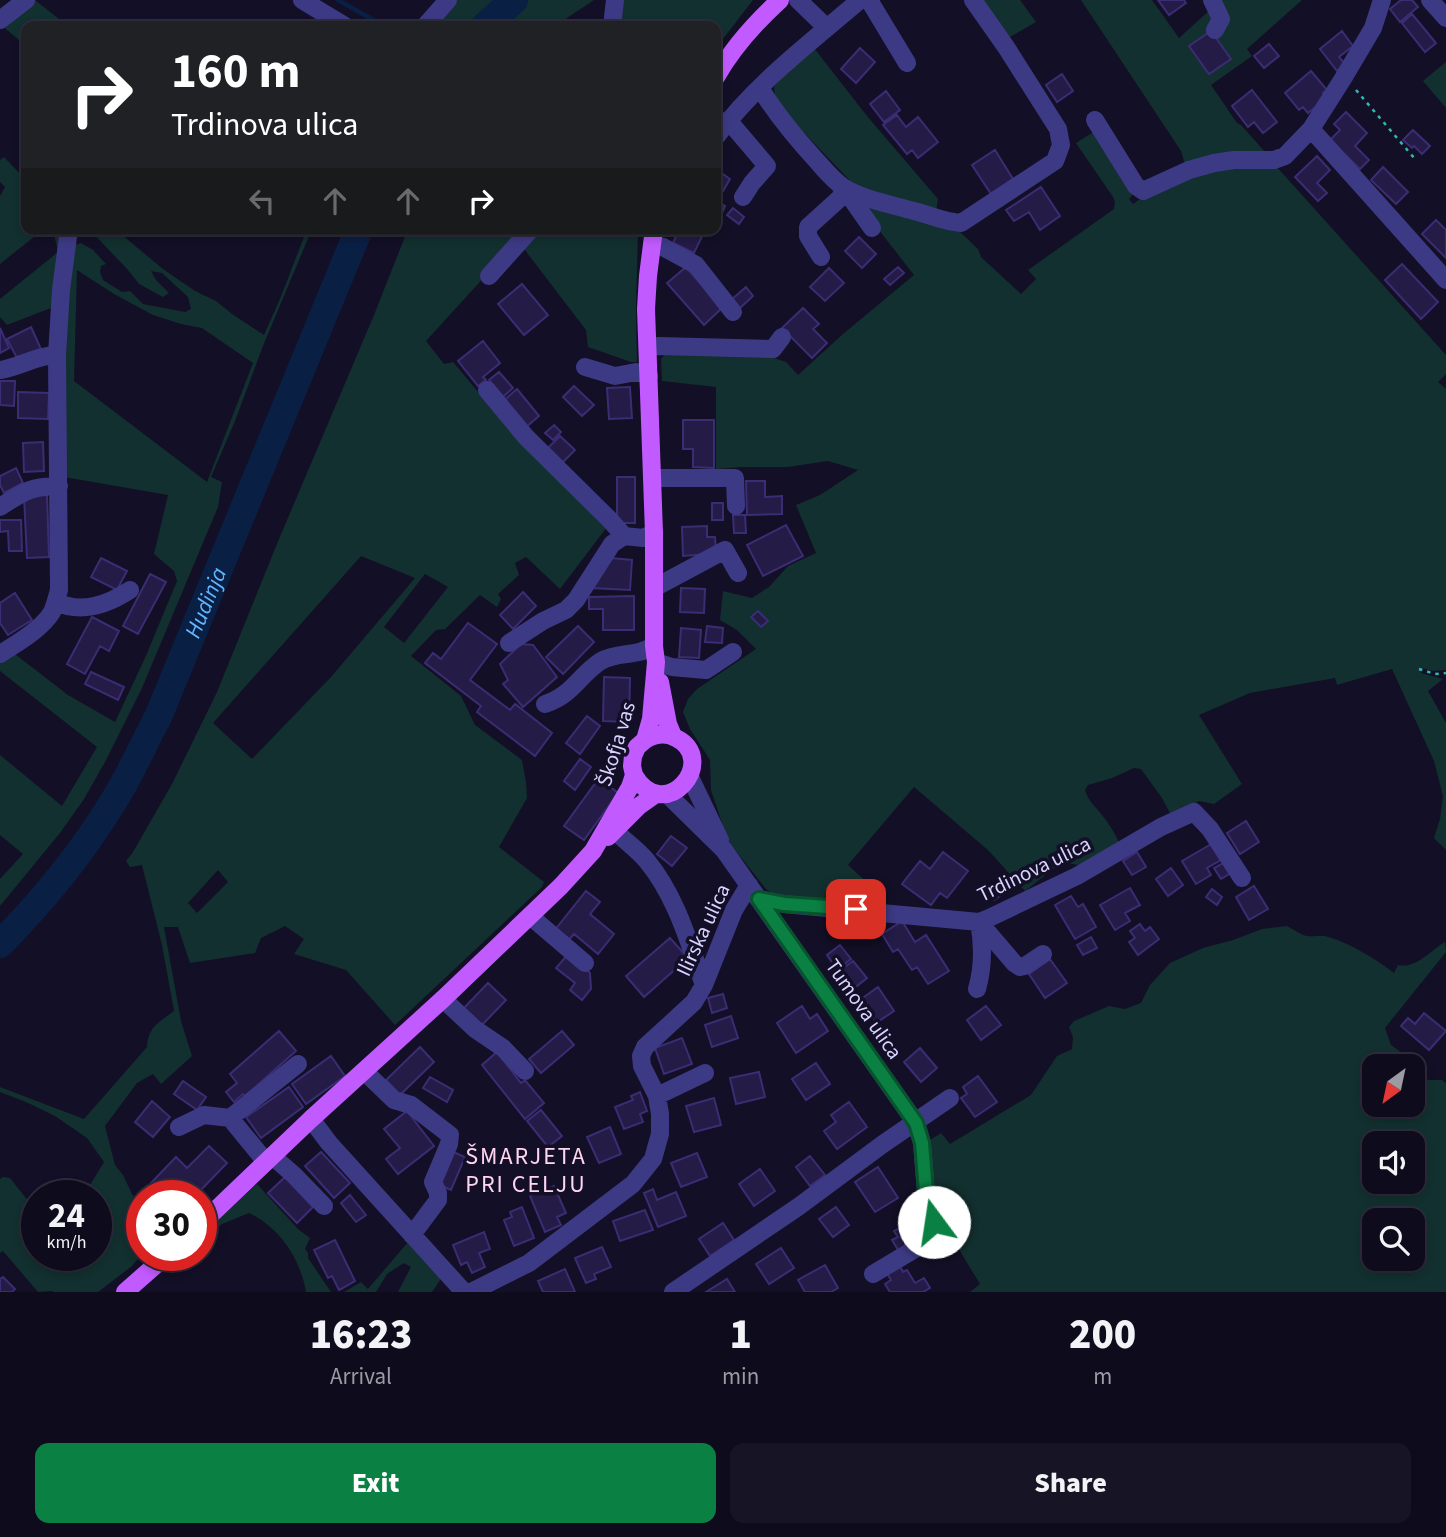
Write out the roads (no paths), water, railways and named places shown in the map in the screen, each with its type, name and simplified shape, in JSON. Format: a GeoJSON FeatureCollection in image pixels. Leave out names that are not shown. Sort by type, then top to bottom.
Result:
{"type":"FeatureCollection","features":[{"type":"Feature","properties":{"kind":"main road"},"geometry":{"type":"LineString","coordinates":[[721,68],[747,34],[780,0]]}},
{"type":"Feature","properties":{"kind":"main road","name":"Škofja vas"},"geometry":{"type":"LineString","coordinates":[[217,1209],[530,916],[593,851],[630,787],[634,775],[633,756],[637,747],[645,740],[651,719],[655,654],[653,478],[646,298],[653,237]]}},
{"type":"Feature","properties":{"kind":"main road"},"geometry":{"type":"LineString","coordinates":[[655,654],[668,724],[673,736]]}},
{"type":"Feature","properties":{"kind":"main road"},"geometry":{"type":"LineString","coordinates":[[593,851],[639,806],[662,794],[675,791],[690,777],[691,757],[688,748],[681,741],[663,734],[653,735],[645,740]]}},
{"type":"Feature","properties":{"kind":"main road"},"geometry":{"type":"LineString","coordinates":[[634,775],[639,784],[647,790],[662,794]]}},
{"type":"Feature","properties":{"kind":"main road"},"geometry":{"type":"LineString","coordinates":[[125,1292],[149,1271]]}},
{"type":"Feature","properties":{"kind":"street"},"geometry":{"type":"LineString","coordinates":[[0,20],[26,0]]}},
{"type":"Feature","properties":{"kind":"street"},"geometry":{"type":"LineString","coordinates":[[302,0],[337,21]]}},
{"type":"Feature","properties":{"kind":"street"},"geometry":{"type":"LineString","coordinates":[[429,21],[447,0]]}},
{"type":"Feature","properties":{"kind":"street"},"geometry":{"type":"LineString","coordinates":[[613,21],[615,0]]}},
{"type":"Feature","properties":{"kind":"street"},"geometry":{"type":"LineString","coordinates":[[797,0],[827,28]]}},
{"type":"Feature","properties":{"kind":"street"},"geometry":{"type":"LineString","coordinates":[[721,130],[778,70],[860,0]]}},
{"type":"Feature","properties":{"kind":"street"},"geometry":{"type":"LineString","coordinates":[[869,0],[906,63]]}},
{"type":"Feature","properties":{"kind":"street"},"geometry":{"type":"LineString","coordinates":[[844,188],[946,222],[961,223],[1055,161],[1061,145],[1058,129],[973,0]]}},
{"type":"Feature","properties":{"kind":"street"},"geometry":{"type":"LineString","coordinates":[[1212,0],[1221,19],[1215,30]]}},
{"type":"Feature","properties":{"kind":"street"},"geometry":{"type":"LineString","coordinates":[[1095,120],[1136,186],[1143,191],[1189,170],[1214,163],[1274,160],[1285,156],[1311,129],[1344,77],[1373,28],[1381,0]]}},
{"type":"Feature","properties":{"kind":"street"},"geometry":{"type":"LineString","coordinates":[[1430,0],[1446,18]]}},
{"type":"Feature","properties":{"kind":"street"},"geometry":{"type":"LineString","coordinates":[[760,88],[773,110],[844,188],[872,228]]}},
{"type":"Feature","properties":{"kind":"street"},"geometry":{"type":"LineString","coordinates":[[728,120],[767,166],[743,197]]}},
{"type":"Feature","properties":{"kind":"street"},"geometry":{"type":"LineString","coordinates":[[1311,129],[1446,281]]}},
{"type":"Feature","properties":{"kind":"street"},"geometry":{"type":"LineString","coordinates":[[821,257],[808,236],[808,227],[839,198],[844,188]]}},
{"type":"Feature","properties":{"kind":"street"},"geometry":{"type":"LineString","coordinates":[[0,654],[44,622],[51,614],[60,590],[57,355],[68,235]]}},
{"type":"Feature","properties":{"kind":"street"},"geometry":{"type":"LineString","coordinates":[[489,276],[526,235]]}},
{"type":"Feature","properties":{"kind":"street"},"geometry":{"type":"LineString","coordinates":[[653,237],[663,247],[696,265],[733,312]]}},
{"type":"Feature","properties":{"kind":"street"},"geometry":{"type":"LineString","coordinates":[[648,347],[773,349],[782,337]]}},
{"type":"Feature","properties":{"kind":"street"},"geometry":{"type":"LineString","coordinates":[[0,370],[15,368],[46,355],[57,355]]}},
{"type":"Feature","properties":{"kind":"street"},"geometry":{"type":"LineString","coordinates":[[585,367],[615,376],[636,372],[649,376]]}},
{"type":"Feature","properties":{"kind":"street"},"geometry":{"type":"LineString","coordinates":[[487,390],[526,437],[624,536]]}},
{"type":"Feature","properties":{"kind":"street"},"geometry":{"type":"LineString","coordinates":[[653,478],[735,478],[736,506]]}},
{"type":"Feature","properties":{"kind":"street"},"geometry":{"type":"LineString","coordinates":[[0,507],[20,493],[41,486],[59,486]]}},
{"type":"Feature","properties":{"kind":"street"},"geometry":{"type":"LineString","coordinates":[[509,643],[566,610],[576,600],[612,544],[624,536],[643,538],[654,533]]}},
{"type":"Feature","properties":{"kind":"street"},"geometry":{"type":"LineString","coordinates":[[654,587],[725,550],[738,573]]}},
{"type":"Feature","properties":{"kind":"street"},"geometry":{"type":"LineString","coordinates":[[56,602],[64,606],[100,606],[114,601],[130,590]]}},
{"type":"Feature","properties":{"kind":"street"},"geometry":{"type":"LineString","coordinates":[[545,704],[569,691],[602,660],[624,653],[655,654],[672,667],[706,670],[733,652]]}},
{"type":"Feature","properties":{"kind":"street"},"geometry":{"type":"LineString","coordinates":[[690,777],[724,850]]}},
{"type":"Feature","properties":{"kind":"street","name":"Tumova ulica"},"geometry":{"type":"LineString","coordinates":[[662,794],[724,850],[916,1123],[922,1143],[926,1192],[934,1222],[934,1234],[925,1243],[873,1273]]}},
{"type":"Feature","properties":{"kind":"street","name":"Trdinova ulica"},"geometry":{"type":"LineString","coordinates":[[754,892],[784,904],[978,922],[1077,876],[1161,827],[1194,812],[1210,830],[1242,878]]}},
{"type":"Feature","properties":{"kind":"street"},"geometry":{"type":"LineString","coordinates":[[615,831],[647,860],[667,890],[704,985]]}},
{"type":"Feature","properties":{"kind":"street","name":"Ilirska ulica"},"geometry":{"type":"LineString","coordinates":[[471,1292],[529,1263],[633,1184],[653,1159],[660,1134],[660,1114],[657,1096],[642,1066],[641,1056],[645,1047],[694,1002],[704,985],[734,910],[754,892]]}},
{"type":"Feature","properties":{"kind":"street"},"geometry":{"type":"LineString","coordinates":[[530,916],[585,963]]}},
{"type":"Feature","properties":{"kind":"street"},"geometry":{"type":"LineString","coordinates":[[978,922],[1020,967],[1043,954]]}},
{"type":"Feature","properties":{"kind":"street"},"geometry":{"type":"LineString","coordinates":[[977,989],[981,974],[978,922]]}},
{"type":"Feature","properties":{"kind":"street"},"geometry":{"type":"LineString","coordinates":[[443,999],[475,1029],[503,1048],[525,1071]]}},
{"type":"Feature","properties":{"kind":"street"},"geometry":{"type":"LineString","coordinates":[[230,1118],[298,1064]]}},
{"type":"Feature","properties":{"kind":"street"},"geometry":{"type":"LineString","coordinates":[[364,1071],[394,1100],[411,1105],[450,1135],[449,1144],[433,1182],[438,1200],[412,1235]]}},
{"type":"Feature","properties":{"kind":"street"},"geometry":{"type":"LineString","coordinates":[[657,1096],[705,1073]]}},
{"type":"Feature","properties":{"kind":"street"},"geometry":{"type":"LineString","coordinates":[[673,1292],[950,1098]]}},
{"type":"Feature","properties":{"kind":"street"},"geometry":{"type":"LineString","coordinates":[[179,1127],[204,1115],[230,1118],[269,1159],[294,1175],[324,1206]]}},
{"type":"Feature","properties":{"kind":"street"},"geometry":{"type":"LineString","coordinates":[[311,1119],[329,1143],[464,1292]]}},
{"type":"Feature","properties":{"kind":"waterway"},"geometry":{"type":"LineString","coordinates":[[338,0],[375,21]]}},
{"type":"Feature","properties":{"kind":"waterway","name":"Hudinja"},"geometry":{"type":"LineString","coordinates":[[491,21],[514,0]]}},
{"type":"Feature","properties":{"kind":"waterway","name":"Hudinja"},"geometry":{"type":"LineString","coordinates":[[0,944],[46,894],[88,840],[119,792],[158,717],[357,235]]}},
{"type":"Feature","properties":{"kind":"district","name":"ŠMARJETA PRI CELJU"},"geometry":{"type":"Point","coordinates":[526,1170]}}]}
